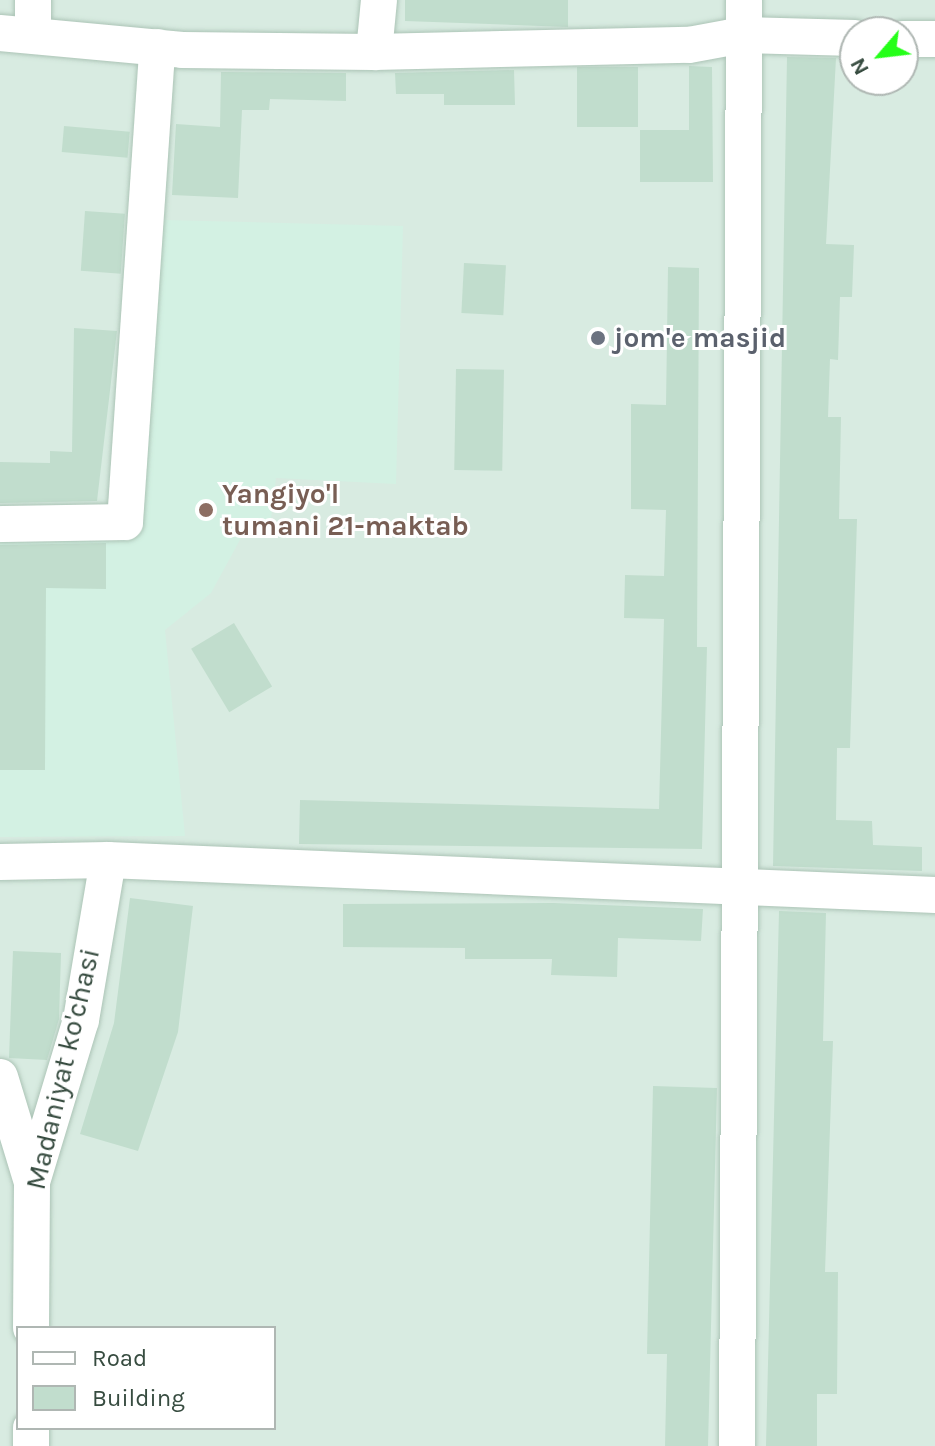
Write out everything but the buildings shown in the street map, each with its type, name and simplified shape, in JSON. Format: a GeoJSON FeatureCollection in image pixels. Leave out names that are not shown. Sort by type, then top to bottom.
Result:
{"type":"FeatureCollection","features":[{"type":"Feature","properties":{"kind":"street"},"geometry":{"type":"LineString","coordinates":[[374,52],[379,0]]}},
{"type":"Feature","properties":{"kind":"street"},"geometry":{"type":"LineString","coordinates":[[737,1446],[743,17]]}},
{"type":"Feature","properties":{"kind":"street"},"geometry":{"type":"LineString","coordinates":[[22,23],[157,47],[374,52],[689,45],[743,17],[839,35]]}},
{"type":"Feature","properties":{"kind":"street"},"geometry":{"type":"LineString","coordinates":[[0,524],[125,522],[157,47]]}},
{"type":"Feature","properties":{"kind":"street"},"geometry":{"type":"LineString","coordinates":[[0,862],[108,860],[738,891],[935,895]]}},
{"type":"Feature","properties":{"kind":"street","name":"Madaniyat ko'chasi"},"geometry":{"type":"LineString","coordinates":[[31,1326],[32,1182],[81,1020],[108,860]]}},
{"type":"Feature","properties":{"kind":"street"},"geometry":{"type":"LineString","coordinates":[[0,1077],[32,1182]]}},
{"type":"Feature","properties":{"kind":"shaded area"},"geometry":{"type":"Polygon","coordinates":[[[0,0],[935,0],[935,1446],[0,1446],[0,0]]]}},
{"type":"Feature","properties":{"kind":"shaded area","name":"Yangiyo'l tumani 21-maktab"},"geometry":{"type":"Polygon","coordinates":[[[163,220],[403,226],[396,484],[276,478],[269,536],[242,536],[211,593],[165,630],[185,836],[0,837],[0,539],[137,538],[163,220]]]}},
{"type":"Feature","properties":{"kind":"place","name":"jom'e masjid"},"geometry":{"type":"Point","coordinates":[598,338]}},
{"type":"Feature","properties":{"kind":"place","name":"Yangiyo'l tumani 21-maktab"},"geometry":{"type":"Point","coordinates":[206,510]}}]}
